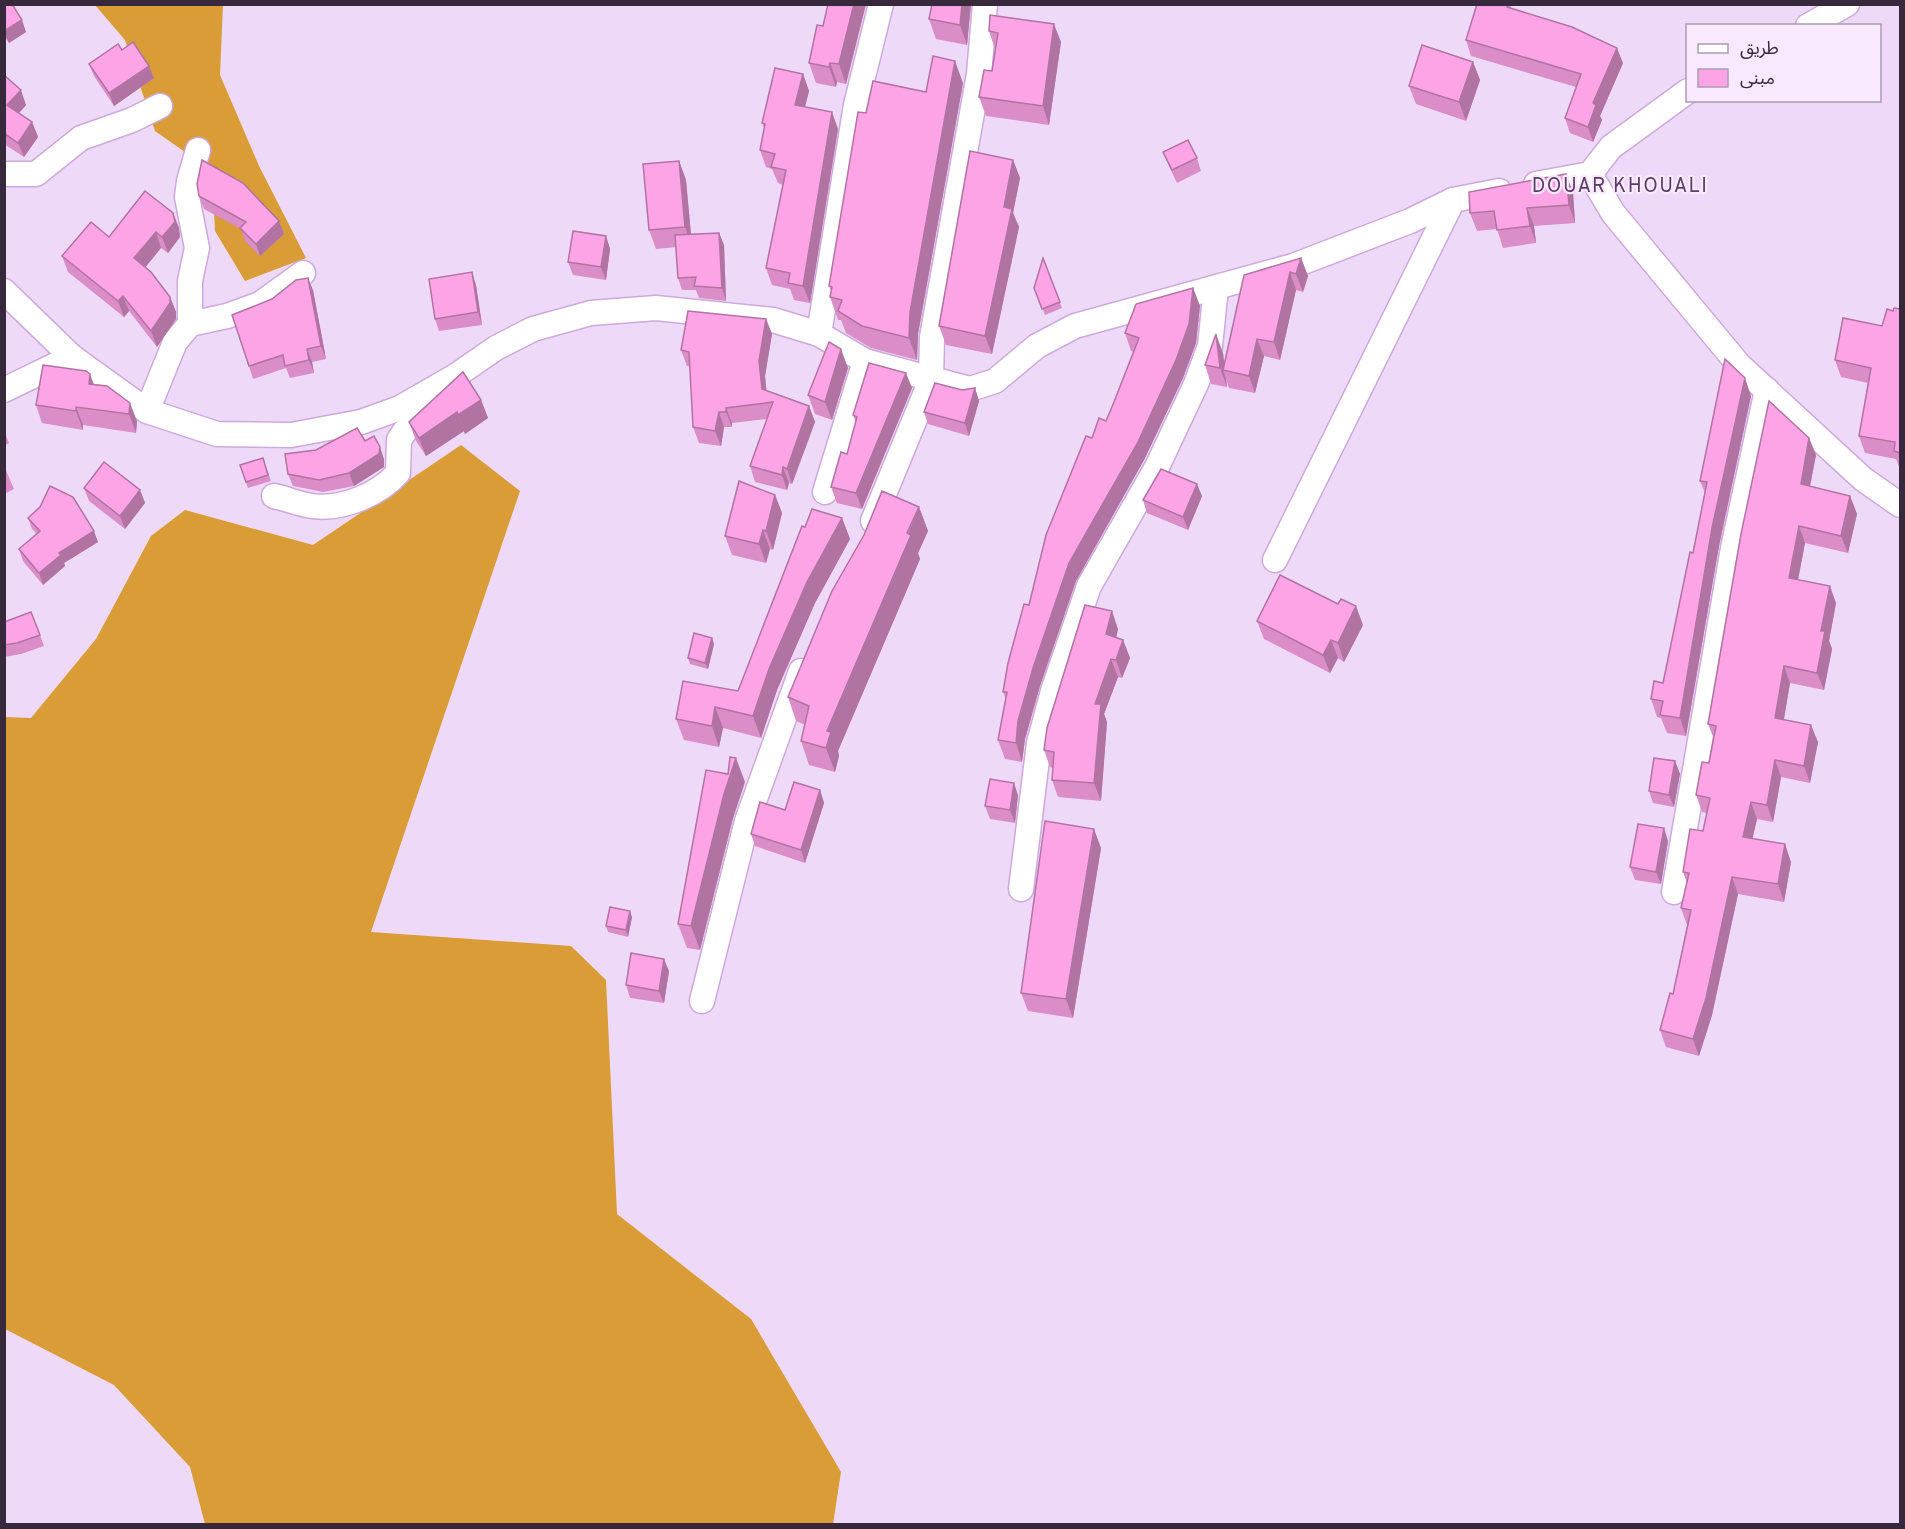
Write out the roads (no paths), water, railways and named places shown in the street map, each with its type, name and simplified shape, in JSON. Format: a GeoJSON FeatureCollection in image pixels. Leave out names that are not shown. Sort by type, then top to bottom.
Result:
{"type":"FeatureCollection","features":[{"type":"Feature","properties":{"kind":"street"},"geometry":{"type":"LineString","coordinates":[[819,334],[856,105],[881,4]]}},
{"type":"Feature","properties":{"kind":"street"},"geometry":{"type":"LineString","coordinates":[[864,541],[931,380],[932,337],[979,74],[985,4]]}},
{"type":"Feature","properties":{"kind":"street"},"geometry":{"type":"LineString","coordinates":[[1812,24],[1847,4]]}},
{"type":"Feature","properties":{"kind":"street"},"geometry":{"type":"LineString","coordinates":[[4,291],[72,357],[147,411],[217,434],[291,435],[361,422],[400,408],[454,377],[496,348],[533,329],[591,313],[656,308],[773,320],[819,334],[866,361],[970,389],[995,381],[1037,346],[1075,326],[1293,266],[1410,221],[1453,200],[1590,174],[1611,147],[1686,92]]}},
{"type":"Feature","properties":{"kind":"street"},"geometry":{"type":"LineString","coordinates":[[4,174],[36,174],[81,138],[132,120],[160,106]]}},
{"type":"Feature","properties":{"kind":"street"},"geometry":{"type":"LineString","coordinates":[[190,324],[190,281],[197,248],[187,197],[198,150]]}},
{"type":"Feature","properties":{"kind":"street"},"geometry":{"type":"LineString","coordinates":[[1590,174],[1612,213],[1739,365],[1863,479],[1900,505]]}},
{"type":"Feature","properties":{"kind":"street"},"geometry":{"type":"LineString","coordinates":[[1275,560],[1453,200]]}},
{"type":"Feature","properties":{"kind":"street"},"geometry":{"type":"LineString","coordinates":[[147,411],[174,342],[190,324],[227,316],[260,304],[303,273]]}},
{"type":"Feature","properties":{"kind":"street"},"geometry":{"type":"LineString","coordinates":[[1021,889],[1039,743],[1053,691],[1089,586],[1157,467],[1196,384],[1210,346],[1216,288]]}},
{"type":"Feature","properties":{"kind":"street"},"geometry":{"type":"LineString","coordinates":[[4,390],[72,357]]}},
{"type":"Feature","properties":{"kind":"street"},"geometry":{"type":"LineString","coordinates":[[825,492],[866,361]]}},
{"type":"Feature","properties":{"kind":"street"},"geometry":{"type":"LineString","coordinates":[[274,496],[313,506],[346,504],[387,485],[398,473],[401,459],[399,440],[411,425],[446,396],[453,386],[454,377]]}},
{"type":"Feature","properties":{"kind":"street"},"geometry":{"type":"LineString","coordinates":[[1674,892],[1733,548],[1767,390]]}},
{"type":"Feature","properties":{"kind":"street"},"geometry":{"type":"LineString","coordinates":[[702,1001],[747,821],[790,696],[809,652]]}},
{"type":"Feature","properties":{"kind":"district","name":"DOUAR KHOUALI"},"geometry":{"type":"Point","coordinates":[1620,185]}}]}
